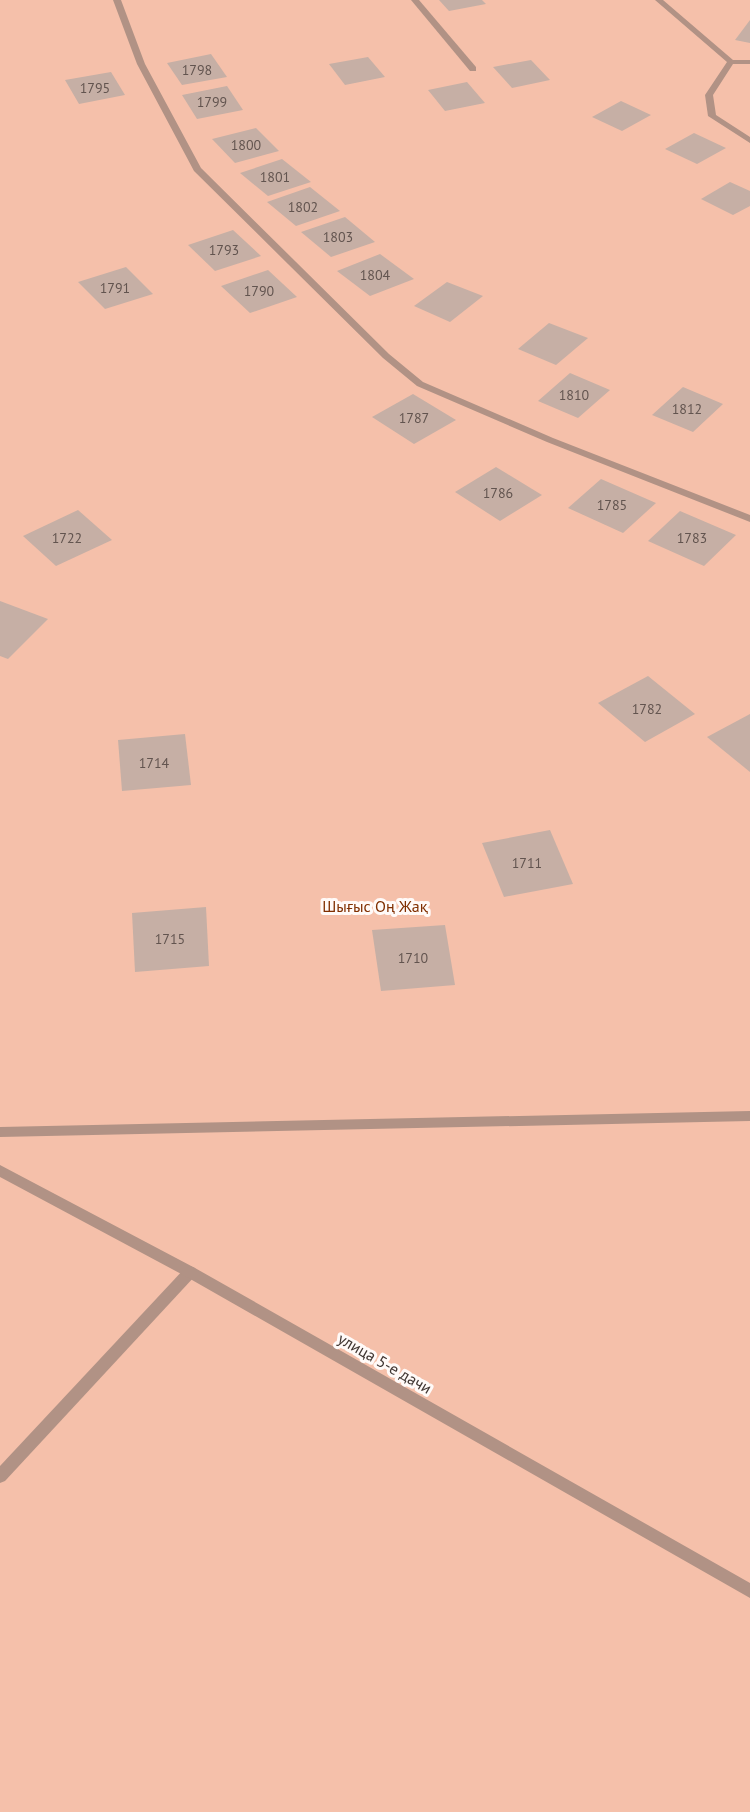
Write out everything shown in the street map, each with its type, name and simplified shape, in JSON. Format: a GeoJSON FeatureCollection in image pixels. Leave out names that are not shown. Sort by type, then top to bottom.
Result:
{"type":"FeatureCollection","features":[{"type":"Feature","properties":{"kind":"street"},"geometry":{"type":"LineString","coordinates":[[117,0],[141,64],[196,169],[386,356],[420,384],[550,440],[750,519]]}},
{"type":"Feature","properties":{"kind":"street"},"geometry":{"type":"LineString","coordinates":[[415,0],[473,69]]}},
{"type":"Feature","properties":{"kind":"street"},"geometry":{"type":"LineString","coordinates":[[659,0],[731,62],[750,62]]}},
{"type":"Feature","properties":{"kind":"street"},"geometry":{"type":"LineString","coordinates":[[731,62],[709,95],[712,116],[750,141]]}},
{"type":"Feature","properties":{"kind":"street"},"geometry":{"type":"LineString","coordinates":[[0,1132],[750,1116]]}},
{"type":"Feature","properties":{"kind":"street","name":"улица 5-е дачи"},"geometry":{"type":"LineString","coordinates":[[0,1171],[190,1272],[750,1591]]}},
{"type":"Feature","properties":{"kind":"street"},"geometry":{"type":"LineString","coordinates":[[0,1476],[190,1272]]}},
{"type":"Feature","properties":{"kind":"green space","name":"Шығыс Оң Жақ"},"geometry":{"type":"Polygon","coordinates":[[[0,0],[750,0],[750,1812],[0,1812],[0,0]]]}},
{"type":"Feature","properties":{"kind":"building"},"geometry":{"type":"Polygon","coordinates":[[[439,0],[482,0],[486,4],[449,11],[439,0]]]}},
{"type":"Feature","properties":{"kind":"building"},"geometry":{"type":"Polygon","coordinates":[[[750,20],[750,43],[735,40],[750,20]]]}},
{"type":"Feature","properties":{"kind":"building"},"geometry":{"type":"Polygon","coordinates":[[[211,54],[227,77],[182,85],[167,63],[211,54]]]}},
{"type":"Feature","properties":{"kind":"building"},"geometry":{"type":"Polygon","coordinates":[[[368,57],[385,77],[345,85],[329,64],[368,57]]]}},
{"type":"Feature","properties":{"kind":"building"},"geometry":{"type":"Polygon","coordinates":[[[531,60],[550,80],[512,88],[493,67],[531,60]]]}},
{"type":"Feature","properties":{"kind":"building"},"geometry":{"type":"Polygon","coordinates":[[[111,72],[125,95],[79,104],[65,80],[111,72]]]}},
{"type":"Feature","properties":{"kind":"building"},"geometry":{"type":"Polygon","coordinates":[[[467,82],[485,103],[445,111],[428,90],[467,82]]]}},
{"type":"Feature","properties":{"kind":"building"},"geometry":{"type":"Polygon","coordinates":[[[227,86],[243,110],[197,119],[182,95],[227,86]]]}},
{"type":"Feature","properties":{"kind":"building"},"geometry":{"type":"Polygon","coordinates":[[[621,101],[651,115],[622,131],[592,117],[621,101]]]}},
{"type":"Feature","properties":{"kind":"building"},"geometry":{"type":"Polygon","coordinates":[[[256,128],[279,151],[235,163],[212,139],[256,128]]]}},
{"type":"Feature","properties":{"kind":"building"},"geometry":{"type":"Polygon","coordinates":[[[694,133],[726,148],[697,164],[665,149],[694,133]]]}},
{"type":"Feature","properties":{"kind":"building"},"geometry":{"type":"Polygon","coordinates":[[[282,159],[311,182],[268,196],[240,173],[282,159]]]}},
{"type":"Feature","properties":{"kind":"building"},"geometry":{"type":"Polygon","coordinates":[[[730,182],[750,191],[750,206],[733,215],[701,199],[730,182]]]}},
{"type":"Feature","properties":{"kind":"building"},"geometry":{"type":"Polygon","coordinates":[[[310,187],[340,211],[296,226],[267,202],[310,187]]]}},
{"type":"Feature","properties":{"kind":"building"},"geometry":{"type":"Polygon","coordinates":[[[345,217],[375,242],[331,257],[301,232],[345,217]]]}},
{"type":"Feature","properties":{"kind":"building"},"geometry":{"type":"Polygon","coordinates":[[[233,230],[261,256],[215,271],[188,245],[233,230]]]}},
{"type":"Feature","properties":{"kind":"building"},"geometry":{"type":"Polygon","coordinates":[[[380,254],[414,279],[370,296],[337,271],[380,254]]]}},
{"type":"Feature","properties":{"kind":"building"},"geometry":{"type":"Polygon","coordinates":[[[126,267],[153,294],[105,309],[78,282],[126,267]]]}},
{"type":"Feature","properties":{"kind":"building"},"geometry":{"type":"Polygon","coordinates":[[[268,270],[297,297],[250,313],[221,286],[268,270]]]}},
{"type":"Feature","properties":{"kind":"building"},"geometry":{"type":"Polygon","coordinates":[[[447,282],[483,296],[450,322],[414,306],[447,282]]]}},
{"type":"Feature","properties":{"kind":"building"},"geometry":{"type":"Polygon","coordinates":[[[549,323],[588,338],[556,365],[518,349],[549,323]]]}},
{"type":"Feature","properties":{"kind":"building"},"geometry":{"type":"Polygon","coordinates":[[[570,373],[610,390],[578,418],[538,401],[570,373]]]}},
{"type":"Feature","properties":{"kind":"building"},"geometry":{"type":"Polygon","coordinates":[[[683,387],[723,404],[693,432],[652,415],[683,387]]]}},
{"type":"Feature","properties":{"kind":"building"},"geometry":{"type":"Polygon","coordinates":[[[413,394],[456,420],[414,444],[372,417],[413,394]]]}},
{"type":"Feature","properties":{"kind":"building"},"geometry":{"type":"Polygon","coordinates":[[[496,467],[542,495],[500,521],[455,492],[496,467]]]}},
{"type":"Feature","properties":{"kind":"building"},"geometry":{"type":"Polygon","coordinates":[[[601,479],[656,503],[623,533],[568,508],[601,479]]]}},
{"type":"Feature","properties":{"kind":"building"},"geometry":{"type":"Polygon","coordinates":[[[78,510],[112,540],[56,566],[23,536],[78,510]]]}},
{"type":"Feature","properties":{"kind":"building"},"geometry":{"type":"Polygon","coordinates":[[[680,511],[736,535],[704,566],[648,541],[680,511]]]}},
{"type":"Feature","properties":{"kind":"building"},"geometry":{"type":"Polygon","coordinates":[[[0,601],[48,619],[8,659],[0,656],[0,601]]]}},
{"type":"Feature","properties":{"kind":"building"},"geometry":{"type":"Polygon","coordinates":[[[648,676],[695,714],[645,742],[598,703],[648,676]]]}},
{"type":"Feature","properties":{"kind":"building"},"geometry":{"type":"Polygon","coordinates":[[[750,714],[750,772],[707,737],[750,714]]]}},
{"type":"Feature","properties":{"kind":"building"},"geometry":{"type":"Polygon","coordinates":[[[185,734],[191,785],[122,791],[118,740],[185,734]]]}},
{"type":"Feature","properties":{"kind":"building"},"geometry":{"type":"Polygon","coordinates":[[[550,830],[573,884],[504,897],[482,843],[550,830]]]}},
{"type":"Feature","properties":{"kind":"building"},"geometry":{"type":"Polygon","coordinates":[[[206,907],[209,966],[135,972],[132,913],[206,907]]]}},
{"type":"Feature","properties":{"kind":"building"},"geometry":{"type":"Polygon","coordinates":[[[445,925],[455,985],[381,991],[372,930],[445,925]]]}}]}
